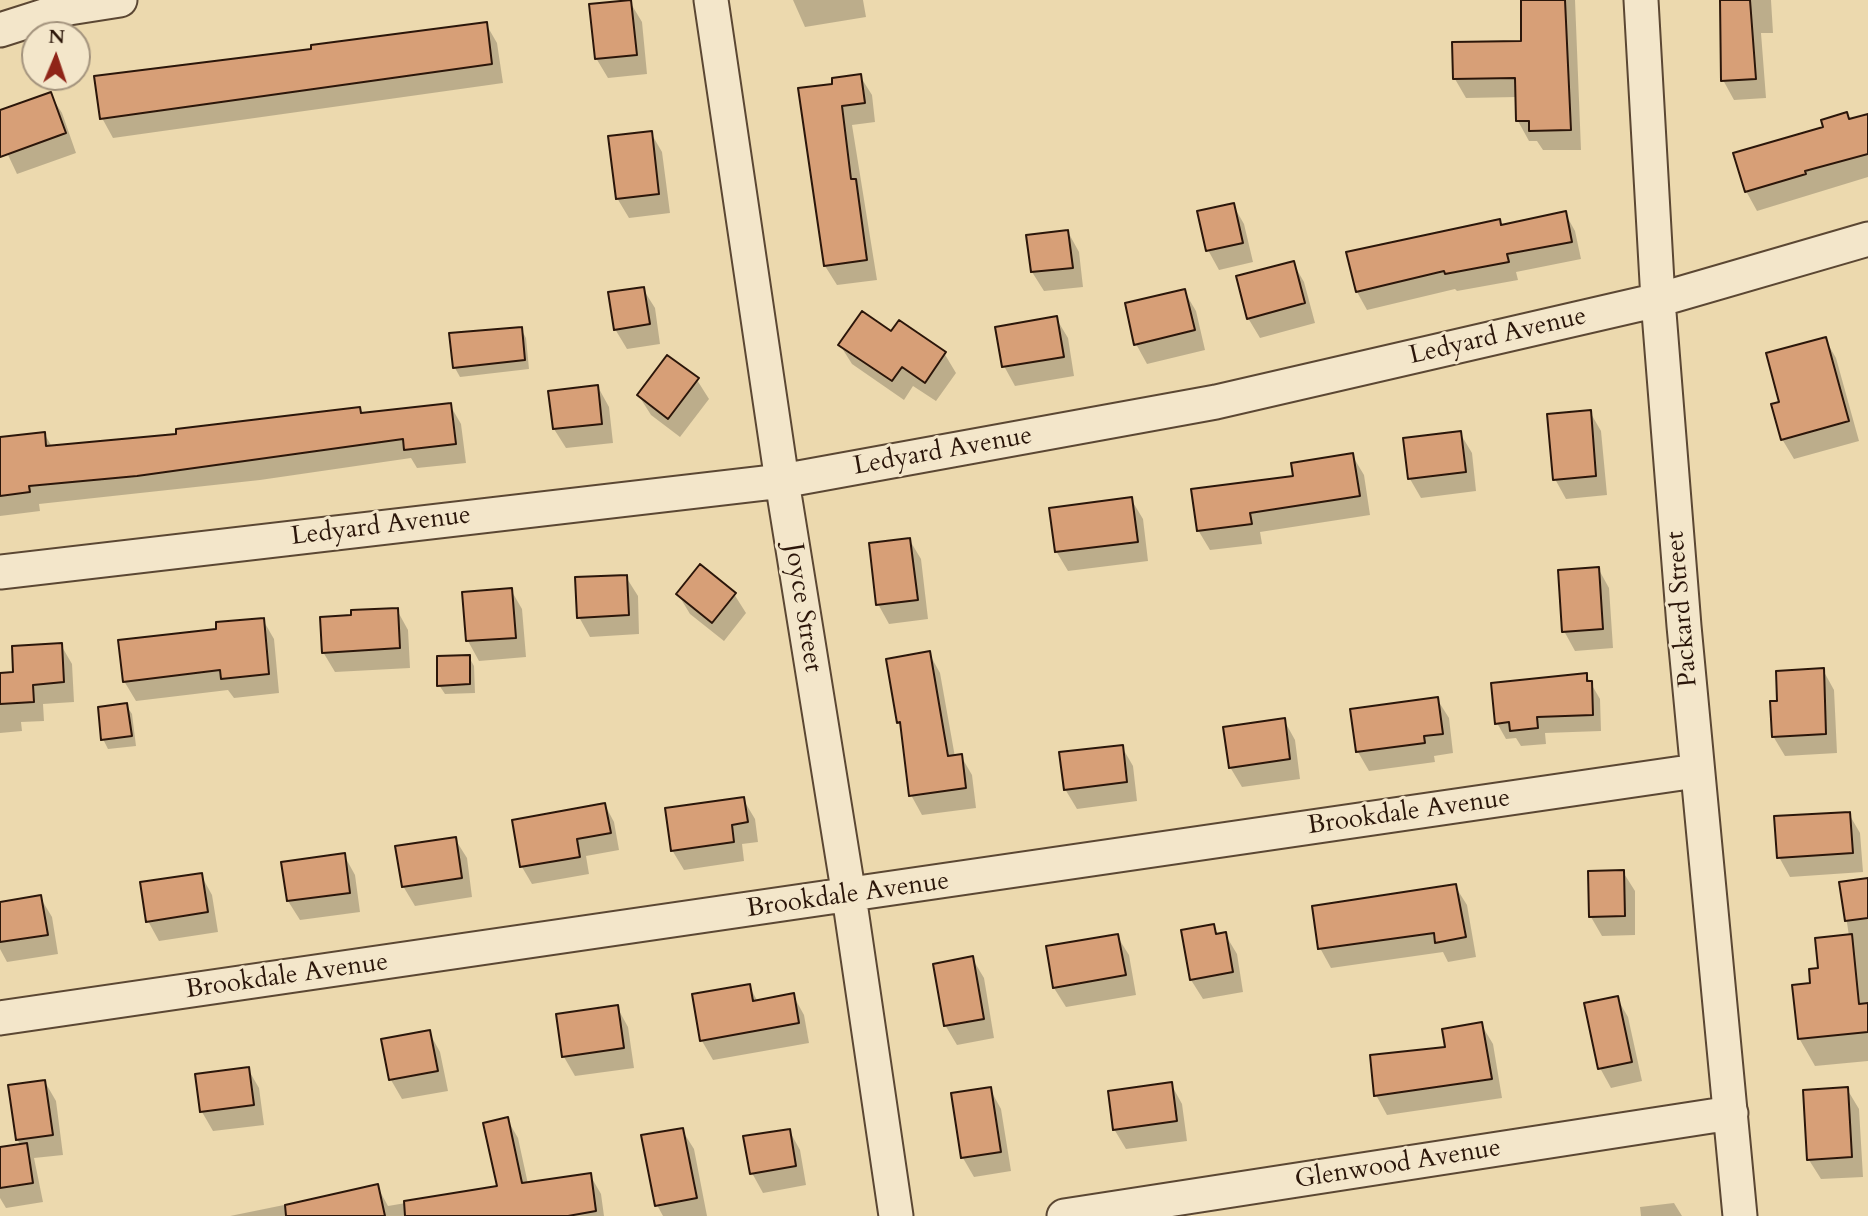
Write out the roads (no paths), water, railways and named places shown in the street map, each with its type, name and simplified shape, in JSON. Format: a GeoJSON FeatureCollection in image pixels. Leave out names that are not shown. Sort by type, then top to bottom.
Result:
{"type":"FeatureCollection","features":[{"type":"Feature","properties":{"kind":"street"},"geometry":{"type":"LineString","coordinates":[[0,30],[69,8],[120,0]]}},
{"type":"Feature","properties":{"kind":"street","name":"Joyce Street"},"geometry":{"type":"LineString","coordinates":[[711,0],[782,481],[849,896],[896,1216]]}},
{"type":"Feature","properties":{"kind":"street","name":"Packard Street"},"geometry":{"type":"LineString","coordinates":[[1641,0],[1658,300],[1696,771],[1740,1216]]}},
{"type":"Feature","properties":{"kind":"street","name":"Ledyard Avenue"},"geometry":{"type":"LineString","coordinates":[[0,572],[782,481],[1216,402],[1658,300],[1868,239]]}},
{"type":"Feature","properties":{"kind":"street","name":"Brookdale Avenue"},"geometry":{"type":"LineString","coordinates":[[0,1018],[1696,771]]}},
{"type":"Feature","properties":{"kind":"street","name":"Glenwood Avenue"},"geometry":{"type":"LineString","coordinates":[[1064,1216],[1731,1113]]}}]}
